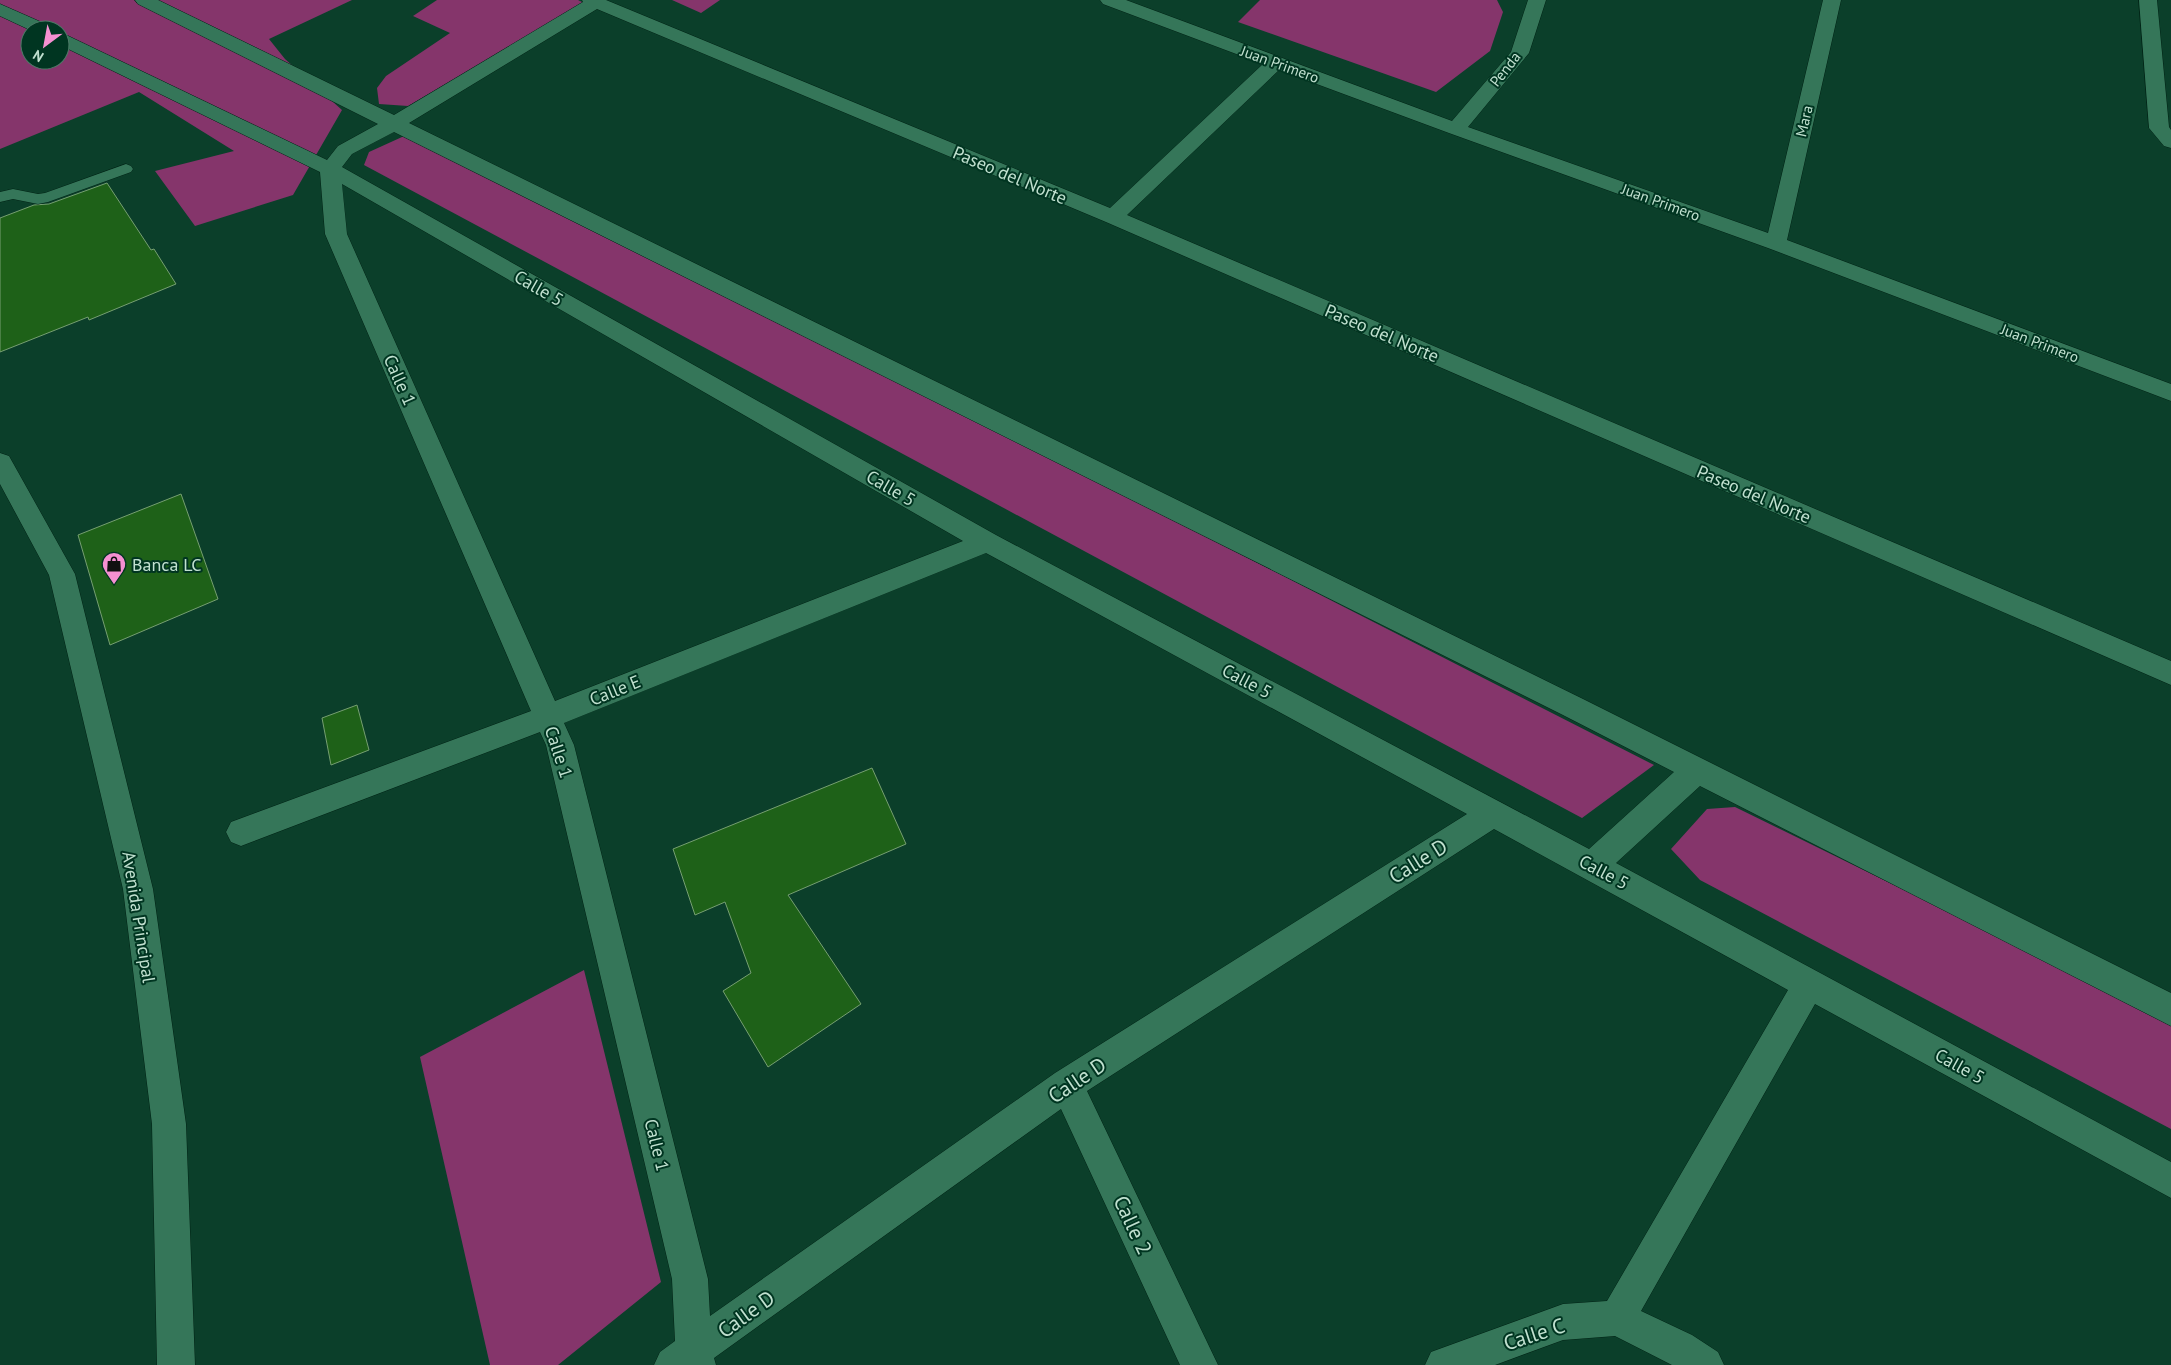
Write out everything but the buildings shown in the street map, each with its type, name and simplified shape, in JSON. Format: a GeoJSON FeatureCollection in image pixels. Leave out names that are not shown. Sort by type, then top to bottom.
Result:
{"type":"FeatureCollection","features":[{"type":"Feature","properties":{"kind":"street"},"geometry":{"type":"LineString","coordinates":[[144,0],[1697,770],[2171,1010]]}},
{"type":"Feature","properties":{"kind":"street","name":"Juan Primero"},"geometry":{"type":"LineString","coordinates":[[1109,0],[1153,8],[1276,62],[1456,129],[1776,243],[2171,393]]}},
{"type":"Feature","properties":{"kind":"street","name":"Penda"},"geometry":{"type":"LineString","coordinates":[[1456,129],[1520,53],[1537,0]]}},
{"type":"Feature","properties":{"kind":"street","name":"Mara"},"geometry":{"type":"LineString","coordinates":[[1776,243],[1832,0]]}},
{"type":"Feature","properties":{"kind":"street"},"geometry":{"type":"LineString","coordinates":[[2148,0],[2159,128],[2171,142]]}},
{"type":"Feature","properties":{"kind":"street"},"geometry":{"type":"LineString","coordinates":[[330,169],[345,150],[395,123],[594,1]]}},
{"type":"Feature","properties":{"kind":"street","name":"Paseo del Norte"},"geometry":{"type":"LineString","coordinates":[[594,1],[1112,217],[2171,674]]}},
{"type":"Feature","properties":{"kind":"street"},"geometry":{"type":"LineString","coordinates":[[0,8],[24,20]]}},
{"type":"Feature","properties":{"kind":"street","name":"Calle 5"},"geometry":{"type":"LineString","coordinates":[[70,43],[330,169],[987,542],[1494,813],[2171,1181]]}},
{"type":"Feature","properties":{"kind":"street"},"geometry":{"type":"LineString","coordinates":[[1112,217],[1276,62]]}},
{"type":"Feature","properties":{"kind":"street","name":"Calle 1"},"geometry":{"type":"LineString","coordinates":[[330,169],[336,234],[560,744],[690,1279],[688,1360]]}},
{"type":"Feature","properties":{"kind":"street","name":"Avenida Principal"},"geometry":{"type":"LineString","coordinates":[[0,462],[62,574],[138,889],[168,1124],[176,1365]]}},
{"type":"Feature","properties":{"kind":"street","name":"Calle E"},"geometry":{"type":"LineString","coordinates":[[242,832],[547,717],[987,542]]}},
{"type":"Feature","properties":{"kind":"street"},"geometry":{"type":"LineString","coordinates":[[1592,866],[1697,770]]}},
{"type":"Feature","properties":{"kind":"street","name":"Calle D"},"geometry":{"type":"LineString","coordinates":[[688,1360],[1067,1085],[1494,813]]}},
{"type":"Feature","properties":{"kind":"street"},"geometry":{"type":"LineString","coordinates":[[1617,1318],[1809,984]]}},
{"type":"Feature","properties":{"kind":"street","name":"Calle 2"},"geometry":{"type":"LineString","coordinates":[[1067,1085],[1199,1365]]}},
{"type":"Feature","properties":{"kind":"street","name":"Calle C"},"geometry":{"type":"LineString","coordinates":[[1444,1365],[1562,1322],[1617,1318],[1692,1357]]}},
{"type":"Feature","properties":{"kind":"lane"},"geometry":{"type":"LineString","coordinates":[[0,197],[13,194],[38,199],[48,197],[126,169]]}},
{"type":"Feature","properties":{"kind":"shaded area"},"geometry":{"type":"Polygon","coordinates":[[[0,0],[352,0],[269,39],[285,59],[342,110],[293,195],[195,226],[155,171],[234,151],[139,92],[0,149],[0,0]]]}},
{"type":"Feature","properties":{"kind":"shaded area"},"geometry":{"type":"Polygon","coordinates":[[[437,0],[578,0],[584,3],[408,106],[379,104],[377,88],[386,76],[450,33],[413,16],[437,0]]]}},
{"type":"Feature","properties":{"kind":"shaded area"},"geometry":{"type":"Polygon","coordinates":[[[672,0],[720,0],[701,13],[672,0]]]}},
{"type":"Feature","properties":{"kind":"shaded area"},"geometry":{"type":"Polygon","coordinates":[[[1260,0],[1497,0],[1503,12],[1490,51],[1436,92],[1238,22],[1260,0]]]}},
{"type":"Feature","properties":{"kind":"shaded area"},"geometry":{"type":"Polygon","coordinates":[[[413,132],[1654,765],[1582,818],[364,165],[369,152],[413,132]]]}},
{"type":"Feature","properties":{"kind":"shaded area"},"geometry":{"type":"Polygon","coordinates":[[[1735,807],[2171,1021],[2171,1129],[1700,880],[1671,849],[1707,809],[1735,807]]]}},
{"type":"Feature","properties":{"kind":"shaded area"},"geometry":{"type":"Polygon","coordinates":[[[584,970],[661,1282],[558,1365],[490,1365],[420,1057],[584,970]]]}},
{"type":"Feature","properties":{"kind":"place","name":"Banca LC"},"geometry":{"type":"Point","coordinates":[114,585]}}]}
